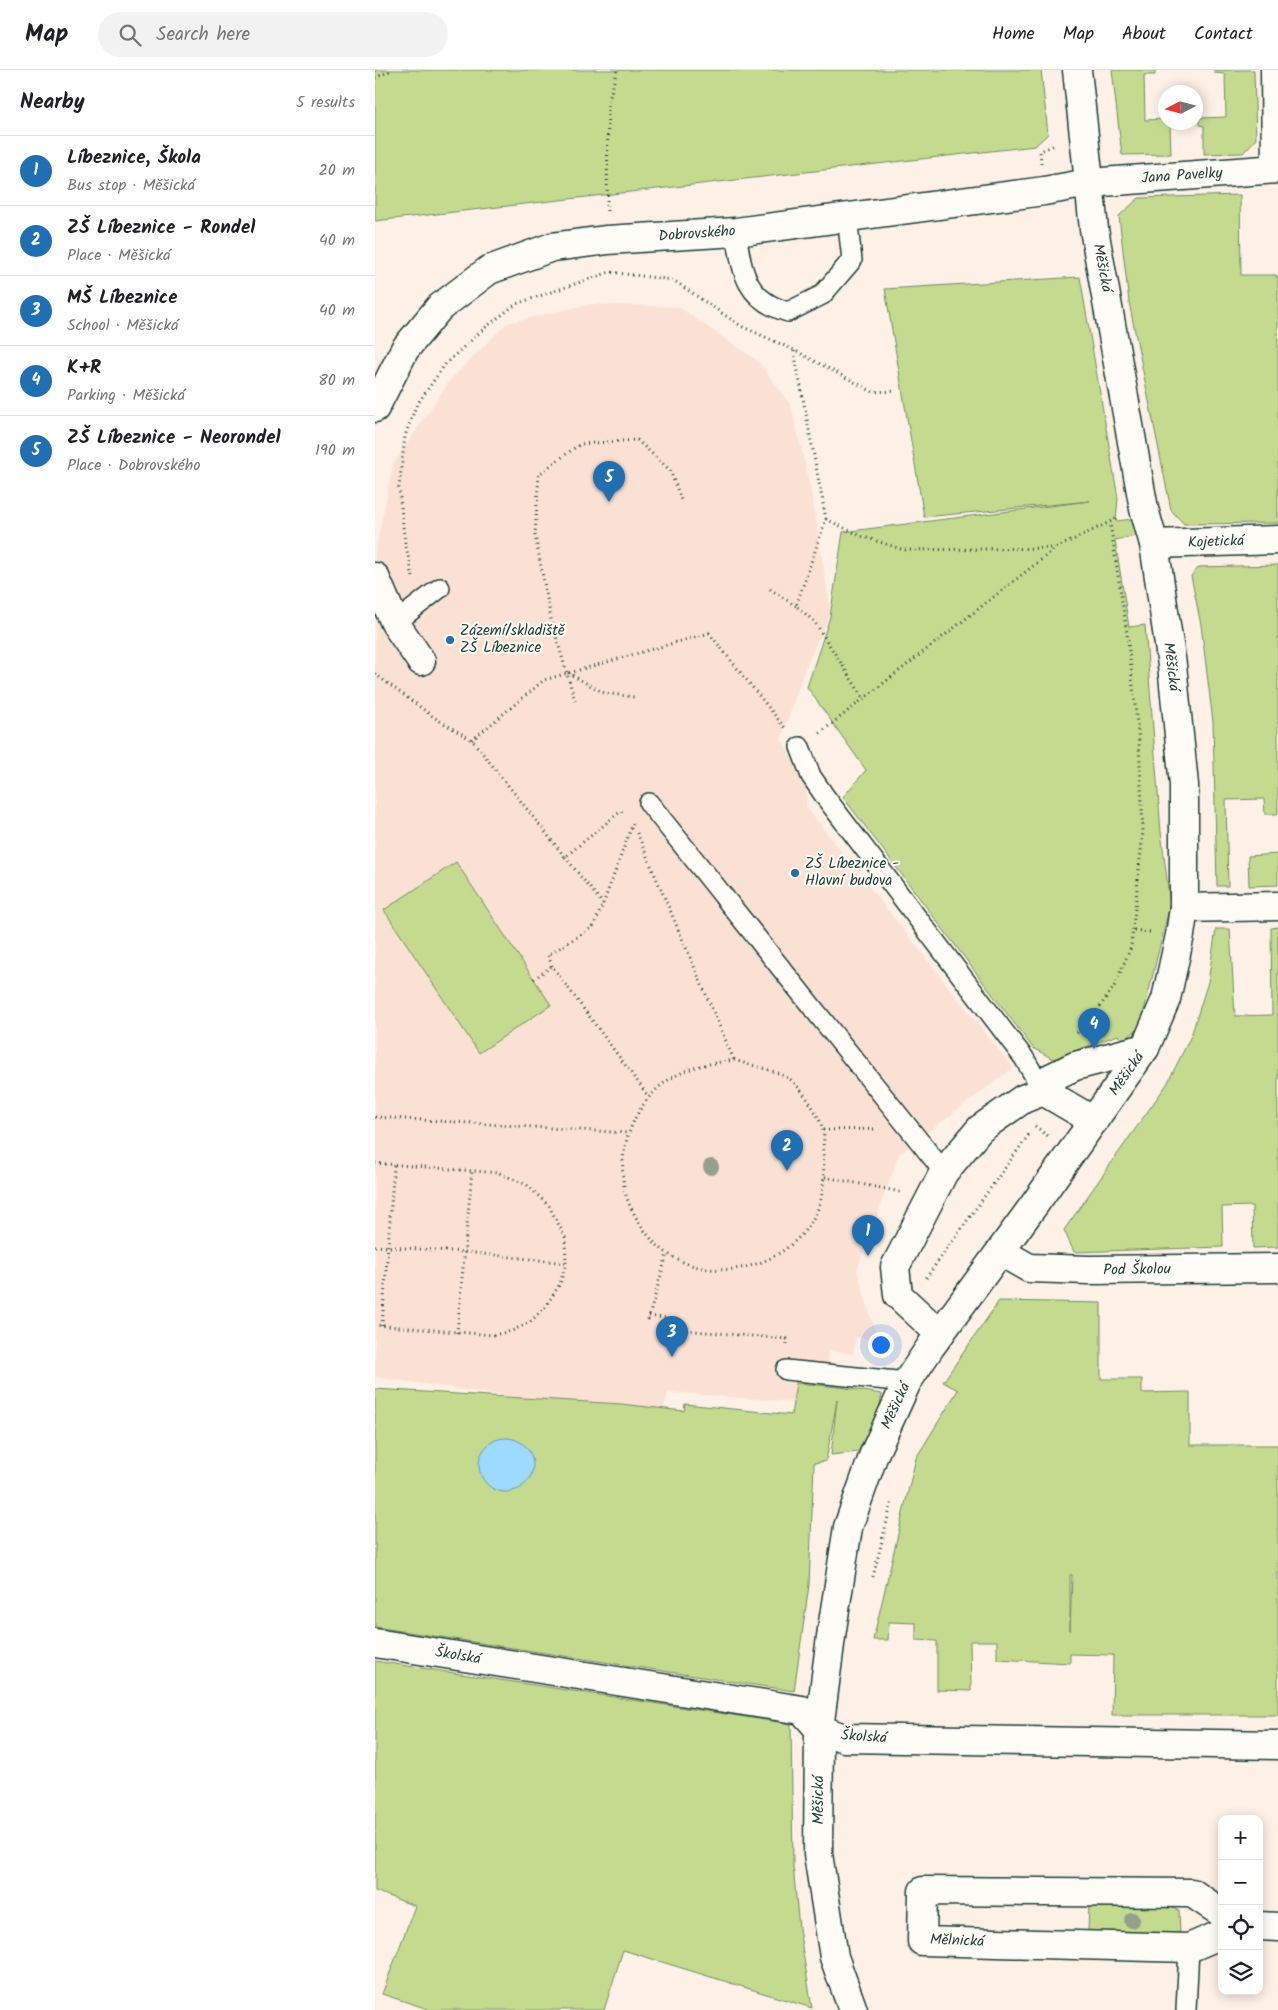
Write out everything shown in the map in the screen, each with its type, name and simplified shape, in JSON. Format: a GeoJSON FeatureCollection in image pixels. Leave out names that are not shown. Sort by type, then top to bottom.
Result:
{"type":"FeatureCollection","features":[{"type":"Feature","properties":{"kind":"street","name":"Měšická"},"geometry":{"type":"LineString","coordinates":[[853,2010],[834,1958],[818,1854],[819,1728],[848,1527],[874,1454],[907,1382],[1145,1048],[1166,999],[1184,908],[1184,785],[1172,665],[1154,544],[1144,509],[1094,229],[1077,70]]}},
{"type":"Feature","properties":{"kind":"street","name":"Jana Pavelky"},"geometry":{"type":"LineString","coordinates":[[1089,183],[1277,169],[1275,70]]}},
{"type":"Feature","properties":{"kind":"street","name":"Dobrovského"},"geometry":{"type":"LineString","coordinates":[[375,408],[405,349],[439,308],[489,270],[552,247],[607,240],[736,232],[1044,191],[1089,183]]}},
{"type":"Feature","properties":{"kind":"street","name":"Kojetická"},"geometry":{"type":"LineString","coordinates":[[1154,544],[1278,540]]}},
{"type":"Feature","properties":{"kind":"street"},"geometry":{"type":"LineString","coordinates":[[375,577],[395,622],[421,661]]}},
{"type":"Feature","properties":{"kind":"street"},"geometry":{"type":"LineString","coordinates":[[1184,908],[1278,906]]}},
{"type":"Feature","properties":{"kind":"street"},"geometry":{"type":"LineString","coordinates":[[940,1334],[898,1295],[895,1267],[944,1172],[980,1129],[1023,1099],[1043,1091],[1048,1079],[1075,1066],[1145,1048]]}},
{"type":"Feature","properties":{"kind":"street"},"geometry":{"type":"LineString","coordinates":[[1043,1091],[1094,1121]]}},
{"type":"Feature","properties":{"kind":"street","name":"Pod Školou"},"geometry":{"type":"LineString","coordinates":[[1001,1252],[1029,1268],[1089,1270],[1278,1268]]}},
{"type":"Feature","properties":{"kind":"street","name":"Školská"},"geometry":{"type":"LineString","coordinates":[[375,1643],[802,1710],[819,1728],[844,1738],[1278,1745]]}},
{"type":"Feature","properties":{"kind":"street","name":"Mělnická"},"geometry":{"type":"LineString","coordinates":[[1218,1910],[1192,1894],[923,1891],[922,1941],[1189,1948],[1218,1936]]}},
{"type":"Feature","properties":{"kind":"street"},"geometry":{"type":"LineString","coordinates":[[1263,1926],[1278,1927]]}},
{"type":"Feature","properties":{"kind":"lane"},"geometry":{"type":"LineString","coordinates":[[736,232],[741,264],[749,287],[770,307],[787,312],[822,295],[852,260],[847,217]]}},
{"type":"Feature","properties":{"kind":"lane"},"geometry":{"type":"LineString","coordinates":[[395,622],[440,588]]}},
{"type":"Feature","properties":{"kind":"lane"},"geometry":{"type":"LineString","coordinates":[[800,747],[811,776],[826,798],[1024,1058],[1043,1091]]}},
{"type":"Feature","properties":{"kind":"lane"},"geometry":{"type":"LineString","coordinates":[[649,803],[944,1172]]}},
{"type":"Feature","properties":{"kind":"lane"},"geometry":{"type":"LineString","coordinates":[[787,1370],[907,1382]]}},
{"type":"Feature","properties":{"kind":"lane"},"geometry":{"type":"LineString","coordinates":[[1186,2010],[1189,1948]]}},
{"type":"Feature","properties":{"kind":"path"},"geometry":{"type":"LineString","coordinates":[[375,78],[392,70]]}},
{"type":"Feature","properties":{"kind":"path"},"geometry":{"type":"LineString","coordinates":[[609,272],[607,240],[608,104],[617,70]]}},
{"type":"Feature","properties":{"kind":"path"},"geometry":{"type":"LineString","coordinates":[[1044,191],[1040,151],[1059,143]]}},
{"type":"Feature","properties":{"kind":"path"},"geometry":{"type":"LineString","coordinates":[[422,600],[414,585],[405,543],[399,488],[405,436],[416,406],[446,363],[486,327],[516,304],[609,272],[673,280],[741,326],[794,350],[873,392],[896,391]]}},
{"type":"Feature","properties":{"kind":"path"},"geometry":{"type":"LineString","coordinates":[[794,350],[826,519],[796,606]]}},
{"type":"Feature","properties":{"kind":"path"},"geometry":{"type":"LineString","coordinates":[[575,701],[551,619],[535,535],[539,474],[580,444],[637,440],[670,470],[681,500]]}},
{"type":"Feature","properties":{"kind":"path"},"geometry":{"type":"LineString","coordinates":[[826,519],[861,536],[904,550],[1056,548]]}},
{"type":"Feature","properties":{"kind":"path"},"geometry":{"type":"LineString","coordinates":[[835,724],[1056,548],[1110,523],[1139,741],[1143,831],[1131,947],[1114,987],[1089,1022],[1075,1034]]}},
{"type":"Feature","properties":{"kind":"path"},"geometry":{"type":"LineString","coordinates":[[770,589],[796,606],[814,621],[864,699]]}},
{"type":"Feature","properties":{"kind":"path"},"geometry":{"type":"LineString","coordinates":[[472,740],[545,680],[709,634],[800,747]]}},
{"type":"Feature","properties":{"kind":"path"},"geometry":{"type":"LineString","coordinates":[[567,673],[604,693],[634,697]]}},
{"type":"Feature","properties":{"kind":"path"},"geometry":{"type":"LineString","coordinates":[[375,674],[435,718],[472,740],[603,904]]}},
{"type":"Feature","properties":{"kind":"path"},"geometry":{"type":"LineString","coordinates":[[648,1096],[553,966],[548,955],[593,927],[633,823],[649,803]]}},
{"type":"Feature","properties":{"kind":"path"},"geometry":{"type":"LineString","coordinates":[[565,857],[621,811],[633,823],[734,1060]]}},
{"type":"Feature","properties":{"kind":"path"},"geometry":{"type":"LineString","coordinates":[[534,979],[553,966]]}},
{"type":"Feature","properties":{"kind":"path"},"geometry":{"type":"LineString","coordinates":[[734,1060],[788,1078],[807,1098],[823,1130],[825,1177],[818,1206],[803,1232],[781,1253],[754,1266],[725,1271],[695,1266],[667,1254],[643,1231],[628,1202],[622,1169],[622,1156],[629,1133],[648,1096],[679,1074],[702,1066],[734,1060]]}},
{"type":"Feature","properties":{"kind":"path"},"geometry":{"type":"LineString","coordinates":[[375,1117],[629,1133]]}},
{"type":"Feature","properties":{"kind":"path"},"geometry":{"type":"LineString","coordinates":[[1032,1120],[1035,1126],[1049,1136]]}},
{"type":"Feature","properties":{"kind":"path"},"geometry":{"type":"LineString","coordinates":[[925,1279],[1035,1126]]}},
{"type":"Feature","properties":{"kind":"path"},"geometry":{"type":"LineString","coordinates":[[823,1130],[909,1129]]}},
{"type":"Feature","properties":{"kind":"path"},"geometry":{"type":"LineString","coordinates":[[375,1163],[499,1173],[527,1185],[549,1206],[565,1237],[566,1263],[559,1284],[546,1306],[530,1322],[512,1331],[493,1335],[375,1325]]}},
{"type":"Feature","properties":{"kind":"path"},"geometry":{"type":"LineString","coordinates":[[382,1326],[394,1165]]}},
{"type":"Feature","properties":{"kind":"path"},"geometry":{"type":"LineString","coordinates":[[457,1332],[472,1171]]}},
{"type":"Feature","properties":{"kind":"path"},"geometry":{"type":"LineString","coordinates":[[825,1177],[904,1193]]}},
{"type":"Feature","properties":{"kind":"path"},"geometry":{"type":"LineString","coordinates":[[375,1246],[465,1252],[566,1263]]}},
{"type":"Feature","properties":{"kind":"path"},"geometry":{"type":"LineString","coordinates":[[667,1254],[649,1318],[673,1319],[671,1329],[787,1340],[787,1370]]}},
{"type":"Feature","properties":{"kind":"path"},"geometry":{"type":"LineString","coordinates":[[871,1585],[894,1491]]}},
{"type":"Feature","properties":{"kind":"shaded area"},"geometry":{"type":"Polygon","coordinates":[[[590,304],[678,307],[758,361],[791,406],[810,486],[831,613],[807,663],[781,740],[807,779],[806,807],[1013,1068],[899,1154],[857,1270],[878,1341],[856,1337],[853,1354],[829,1350],[826,1381],[797,1378],[793,1402],[668,1392],[660,1418],[375,1377],[375,553],[393,465],[450,380],[507,323],[590,304]]]}},
{"type":"Feature","properties":{"kind":"green space"},"geometry":{"type":"Polygon","coordinates":[[[375,70],[1041,70],[1048,134],[1035,146],[375,221],[375,70]]]}},
{"type":"Feature","properties":{"kind":"green space"},"geometry":{"type":"Polygon","coordinates":[[[1112,70],[1155,70],[1155,75],[1144,75],[1145,120],[1158,119],[1158,130],[1170,130],[1171,154],[1122,155],[1112,70]]]}},
{"type":"Feature","properties":{"kind":"green space"},"geometry":{"type":"Polygon","coordinates":[[[1214,70],[1254,70],[1256,139],[1243,153],[1204,154],[1203,118],[1226,117],[1225,74],[1214,73],[1214,70]]]}},
{"type":"Feature","properties":{"kind":"green space"},"geometry":{"type":"Polygon","coordinates":[[[1240,195],[1241,275],[1276,275],[1278,277],[1278,523],[1184,524],[1171,510],[1129,302],[1119,216],[1139,198],[1240,195]]]}},
{"type":"Feature","properties":{"kind":"green space"},"geometry":{"type":"Polygon","coordinates":[[[1080,277],[1118,498],[1116,521],[1133,519],[1136,536],[1115,540],[1129,627],[1145,625],[1161,832],[1170,905],[1140,1027],[1122,1042],[1118,1035],[1053,1059],[1033,1048],[843,797],[866,770],[807,687],[830,617],[843,532],[1090,501],[924,517],[885,289],[1080,277]]]}},
{"type":"Feature","properties":{"kind":"green space"},"geometry":{"type":"Polygon","coordinates":[[[1278,565],[1278,814],[1265,814],[1264,799],[1226,800],[1228,886],[1217,886],[1213,722],[1201,625],[1191,576],[1199,567],[1278,565]]]}},
{"type":"Feature","properties":{"kind":"green space"},"geometry":{"type":"Polygon","coordinates":[[[1278,854],[1278,885],[1249,886],[1248,856],[1278,854]]]}},
{"type":"Feature","properties":{"kind":"green space"},"geometry":{"type":"Polygon","coordinates":[[[456,862],[551,1005],[479,1053],[384,910],[456,862]]]}},
{"type":"Feature","properties":{"kind":"green space"},"geometry":{"type":"Polygon","coordinates":[[[1278,927],[1278,1247],[1253,1248],[1252,1206],[1222,1207],[1223,1247],[1074,1252],[1064,1230],[1167,1084],[1191,1036],[1208,982],[1216,929],[1230,929],[1235,1016],[1272,1015],[1271,928],[1278,927]]]}},
{"type":"Feature","properties":{"kind":"green space"},"geometry":{"type":"Polygon","coordinates":[[[999,1301],[1101,1303],[1101,1379],[1142,1379],[1142,1393],[1190,1392],[1190,1445],[1278,1445],[1278,1715],[1112,1715],[1113,1655],[1070,1654],[1070,1663],[997,1659],[997,1641],[970,1641],[971,1691],[937,1690],[937,1641],[916,1640],[916,1623],[889,1622],[888,1640],[873,1640],[916,1458],[958,1390],[943,1382],[999,1301]],[[1070,1575],[1070,1631],[1072,1575],[1070,1575]]]}},
{"type":"Feature","properties":{"kind":"green space"},"geometry":{"type":"Polygon","coordinates":[[[796,1383],[840,1387],[882,1394],[878,1414],[858,1452],[831,1455],[837,1400],[826,1461],[814,1463],[809,1585],[794,1691],[375,1627],[375,1389],[621,1404],[684,1411],[685,1404],[791,1415],[796,1383]]]}},
{"type":"Feature","properties":{"kind":"green space"},"geometry":{"type":"Polygon","coordinates":[[[375,1661],[791,1724],[793,1866],[799,1928],[812,2008],[623,1950],[604,2010],[431,2010],[382,1994],[415,1906],[375,1891],[375,1661]]]}},
{"type":"Feature","properties":{"kind":"green space"},"geometry":{"type":"Polygon","coordinates":[[[1164,1903],[1179,1911],[1180,1933],[1168,1940],[1095,1937],[1088,1931],[1089,1905],[1164,1903]]]}},
{"type":"Feature","properties":{"kind":"water"},"geometry":{"type":"Polygon","coordinates":[[[501,1438],[511,1438],[521,1442],[529,1450],[533,1465],[529,1480],[521,1488],[511,1492],[501,1492],[491,1488],[483,1480],[479,1470],[479,1460],[483,1450],[491,1442],[501,1438]]]}},
{"type":"Feature","properties":{"kind":"place","name":"ZŠ Líbeznice - Neorondel"},"geometry":{"type":"Point","coordinates":[609,502]}},
{"type":"Feature","properties":{"kind":"place","name":"Zázemí/skladiště ZŠ Líbeznice"},"geometry":{"type":"Point","coordinates":[450,640]}},
{"type":"Feature","properties":{"kind":"place","name":"ZŠ Líbeznice - Hlavní budova"},"geometry":{"type":"Point","coordinates":[795,873]}},
{"type":"Feature","properties":{"kind":"place","name":"K+R"},"geometry":{"type":"Point","coordinates":[1094,1049]}},
{"type":"Feature","properties":{"kind":"place","name":"ZŠ Líbeznice - Rondel"},"geometry":{"type":"Point","coordinates":[787,1171]}},
{"type":"Feature","properties":{"kind":"place","name":"Líbeznice, Škola"},"geometry":{"type":"Point","coordinates":[868,1256]}},
{"type":"Feature","properties":{"kind":"place","name":"MŠ Líbeznice"},"geometry":{"type":"Point","coordinates":[672,1357]}}]}
